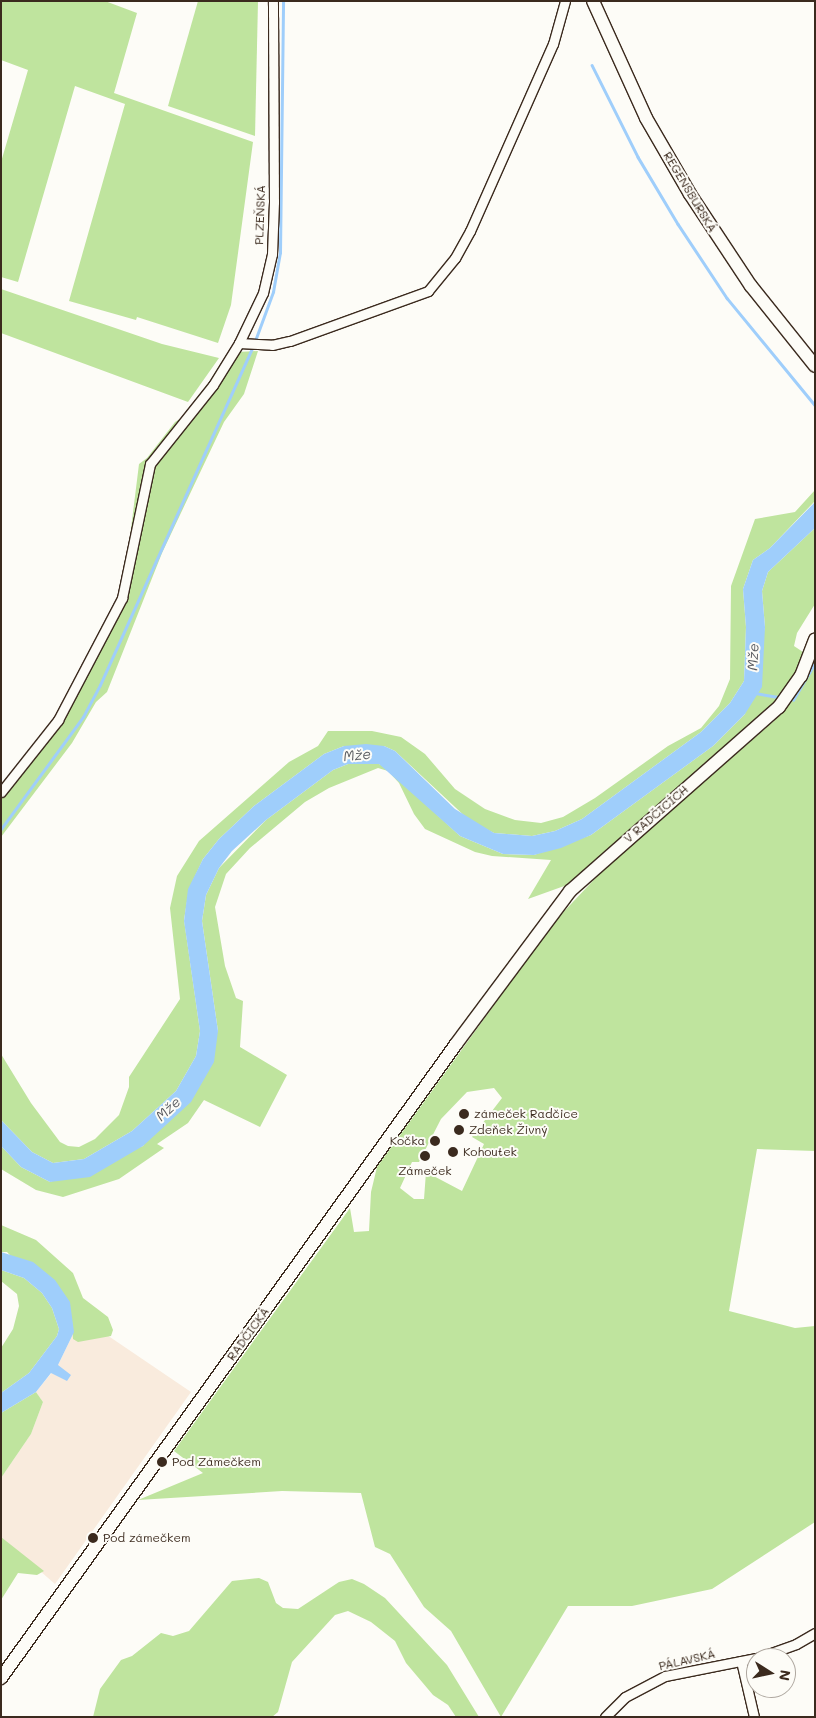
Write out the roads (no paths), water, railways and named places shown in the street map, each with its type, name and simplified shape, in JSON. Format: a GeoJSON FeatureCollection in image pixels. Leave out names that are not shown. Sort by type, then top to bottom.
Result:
{"type":"FeatureCollection","features":[{"type":"Feature","properties":{"kind":"street","name":"PLZEŇSKÁ"},"geometry":{"type":"LineString","coordinates":[[1,792],[58,720],[122,598],[150,464],[193,407],[213,385],[243,343],[263,293],[272,254],[273,1]]}},
{"type":"Feature","properties":{"kind":"street"},"geometry":{"type":"LineString","coordinates":[[243,343],[259,344],[290,340],[428,291],[455,258],[470,231],[554,44],[565,1]]}},
{"type":"Feature","properties":{"kind":"street","name":"REGENSBURSKÁ"},"geometry":{"type":"LineString","coordinates":[[593,1],[646,118],[699,210],[751,286],[815,366]]}},
{"type":"Feature","properties":{"kind":"street","name":"V RADČICÍCH"},"geometry":{"type":"LineString","coordinates":[[496,990],[570,891],[779,707],[801,676],[815,640]]}},
{"type":"Feature","properties":{"kind":"street","name":"RADČICKÁ"},"geometry":{"type":"LineString","coordinates":[[1,1678],[496,990]]}},
{"type":"Feature","properties":{"kind":"street","name":"PÁLAVSKÁ"},"geometry":{"type":"LineString","coordinates":[[785,1648],[815,1633]]}},
{"type":"Feature","properties":{"kind":"street","name":"PÁLAVSKÁ"},"geometry":{"type":"LineString","coordinates":[[605,1717],[625,1697],[665,1676],[746,1660]]}},
{"type":"Feature","properties":{"kind":"street"},"geometry":{"type":"LineString","coordinates":[[741,1661],[754,1717]]}},
{"type":"Feature","properties":{"kind":"water","name":"Mže"},"geometry":{"type":"Polygon","coordinates":[[[815,502],[815,528],[768,572],[762,591],[765,627],[762,687],[745,714],[713,746],[591,835],[561,848],[534,855],[503,854],[460,836],[379,764],[348,764],[333,770],[266,820],[232,851],[219,868],[206,895],[202,921],[218,1031],[214,1062],[191,1102],[143,1146],[90,1177],[50,1182],[21,1167],[1,1146],[1,1120],[32,1152],[53,1163],[84,1159],[132,1131],[176,1091],[196,1056],[200,1031],[184,921],[188,889],[203,859],[219,839],[254,806],[324,754],[344,746],[366,744],[384,746],[395,751],[455,809],[494,833],[532,836],[555,831],[582,819],[701,732],[730,703],[744,681],[746,627],[743,589],[753,560],[770,548],[815,502]]]}},
{"type":"Feature","properties":{"kind":"water"},"geometry":{"type":"Polygon","coordinates":[[[1,1252],[33,1262],[55,1280],[70,1302],[74,1332],[58,1365],[71,1375],[67,1381],[51,1373],[36,1392],[1,1413],[1,1393],[29,1373],[57,1336],[59,1329],[52,1308],[42,1293],[24,1278],[1,1270],[1,1252]]]}},
{"type":"Feature","properties":{"kind":"waterway"},"geometry":{"type":"LineString","coordinates":[[255,341],[273,292],[280,253],[283,1]]}},
{"type":"Feature","properties":{"kind":"waterway"},"geometry":{"type":"LineString","coordinates":[[592,65],[638,157],[678,224],[727,298],[815,405]]}},
{"type":"Feature","properties":{"kind":"waterway"},"geometry":{"type":"LineString","coordinates":[[1,829],[83,717],[100,685],[253,346]]}},
{"type":"Feature","properties":{"kind":"waterway"},"geometry":{"type":"LineString","coordinates":[[793,700],[815,663]]}},
{"type":"Feature","properties":{"kind":"waterway"},"geometry":{"type":"LineString","coordinates":[[755,693],[778,697]]}},
{"type":"Feature","properties":{"kind":"place","name":"zámeček Radčice"},"geometry":{"type":"Point","coordinates":[464,1114]}},
{"type":"Feature","properties":{"kind":"place","name":"Zdeňek Živný"},"geometry":{"type":"Point","coordinates":[459,1130]}},
{"type":"Feature","properties":{"kind":"place","name":"Kočka"},"geometry":{"type":"Point","coordinates":[435,1141]}},
{"type":"Feature","properties":{"kind":"place","name":"Kohoutek"},"geometry":{"type":"Point","coordinates":[453,1152]}},
{"type":"Feature","properties":{"kind":"place","name":"Zámeček"},"geometry":{"type":"Point","coordinates":[425,1156]}},
{"type":"Feature","properties":{"kind":"place","name":"Pod Zámečkem"},"geometry":{"type":"Point","coordinates":[162,1462]}},
{"type":"Feature","properties":{"kind":"place","name":"Pod zámečkem"},"geometry":{"type":"Point","coordinates":[93,1538]}}]}
